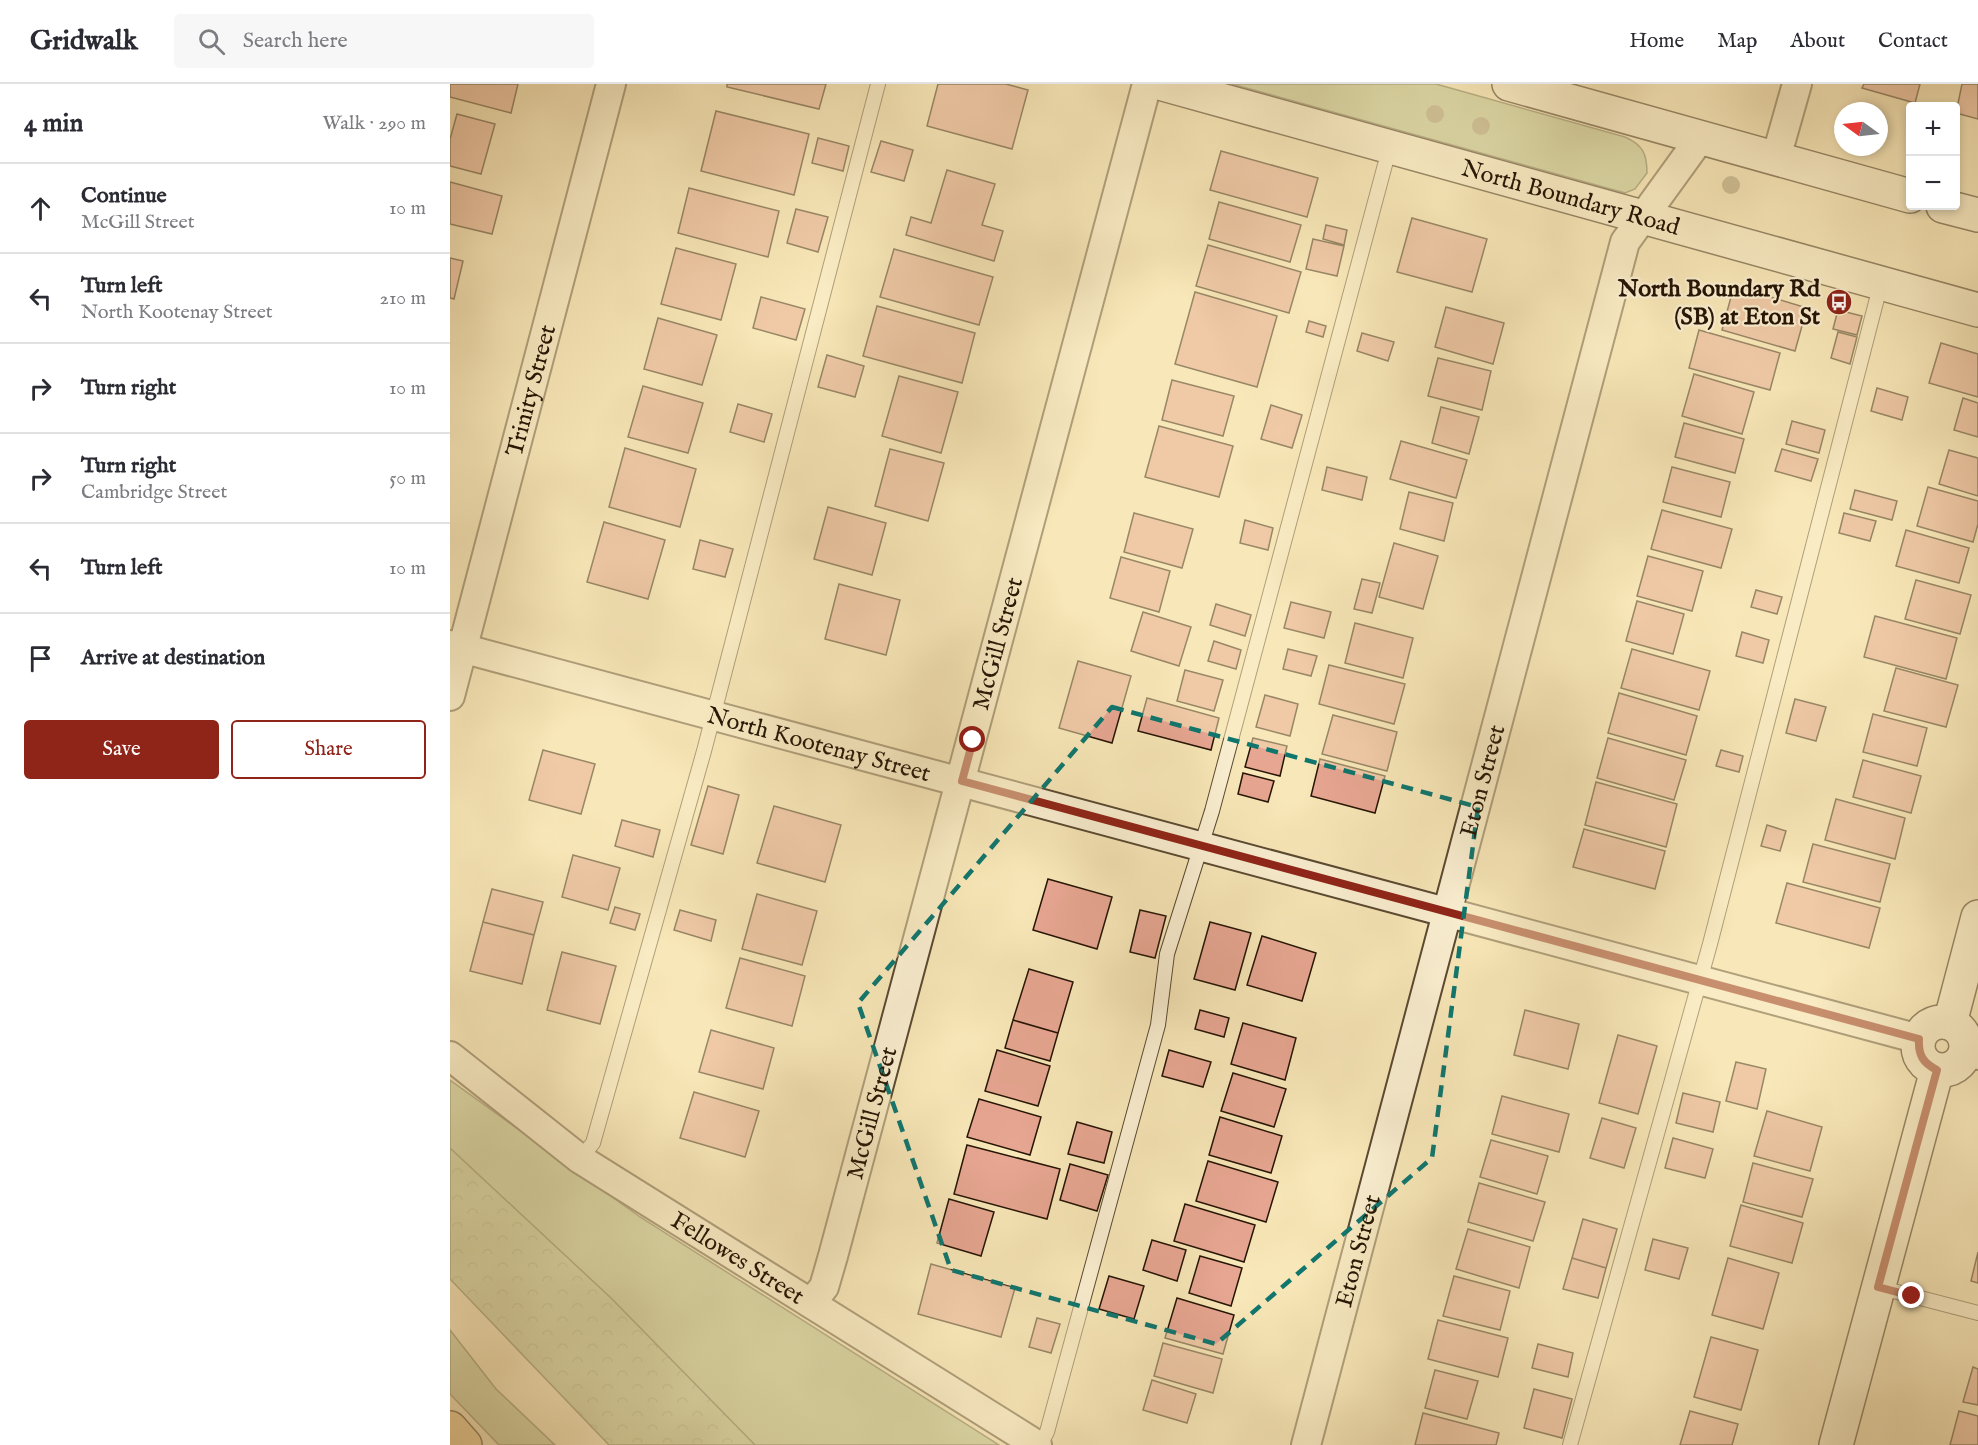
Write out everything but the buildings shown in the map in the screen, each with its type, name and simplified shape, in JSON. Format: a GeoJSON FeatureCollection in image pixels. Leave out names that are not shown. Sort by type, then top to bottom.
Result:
{"type":"FeatureCollection","features":[{"type":"Feature","properties":{"kind":"highway"},"geometry":{"type":"LineString","coordinates":[[450,1428],[465,1445]]}},
{"type":"Feature","properties":{"kind":"street","name":"Trinity Street"},"geometry":{"type":"LineString","coordinates":[[450,696],[457,647],[611,84]]}},
{"type":"Feature","properties":{"kind":"street","name":"McGill Street"},"geometry":{"type":"LineString","coordinates":[[811,1303],[824,1287],[830,1266],[962,781],[1147,84]]}},
{"type":"Feature","properties":{"kind":"street","name":"North Boundary Road"},"geometry":{"type":"LineString","coordinates":[[1163,84],[1978,310]]}},
{"type":"Feature","properties":{"kind":"street"},"geometry":{"type":"LineString","coordinates":[[1509,84],[1556,90],[1701,137],[1906,195]]}},
{"type":"Feature","properties":{"kind":"street"},"geometry":{"type":"LineString","coordinates":[[1776,158],[1797,84]]}},
{"type":"Feature","properties":{"kind":"street","name":"Eton Street"},"geometry":{"type":"LineString","coordinates":[[1306,1445],[1625,242],[1701,137]]}},
{"type":"Feature","properties":{"kind":"street"},"geometry":{"type":"LineString","coordinates":[[1959,210],[1978,215]]}},
{"type":"Feature","properties":{"kind":"street","name":"North Kootenay Street"},"geometry":{"type":"LineString","coordinates":[[457,647],[1919,1039]]}},
{"type":"Feature","properties":{"kind":"street"},"geometry":{"type":"LineString","coordinates":[[1950,1023],[1978,917]]}},
{"type":"Feature","properties":{"kind":"street"},"geometry":{"type":"LineString","coordinates":[[1950,1023],[1964,1034],[1972,1054],[1955,1067],[1937,1070],[1921,1058],[1918,1049],[1919,1039],[1930,1024],[1950,1023]]}},
{"type":"Feature","properties":{"kind":"street","name":"Fellowes Street"},"geometry":{"type":"LineString","coordinates":[[450,1056],[580,1159],[1038,1445]]}},
{"type":"Feature","properties":{"kind":"street"},"geometry":{"type":"LineString","coordinates":[[1836,1445],[1937,1070]]}},
{"type":"Feature","properties":{"kind":"lane"},"geometry":{"type":"LineString","coordinates":[[580,1159],[593,1143],[714,715],[878,84]]}},
{"type":"Feature","properties":{"kind":"lane"},"geometry":{"type":"LineString","coordinates":[[1038,1445],[1047,1432],[1158,1025],[1167,954],[1212,811],[1390,146]]}},
{"type":"Feature","properties":{"kind":"lane"},"geometry":{"type":"LineString","coordinates":[[1570,1445],[1700,980],[1881,283]]}},
{"type":"Feature","properties":{"kind":"lane"},"geometry":{"type":"LineString","coordinates":[[1878,1287],[1978,1313]]}},
{"type":"Feature","properties":{"kind":"highlighted area"},"geometry":{"type":"Polygon","coordinates":[[[1112,707],[1478,807],[1432,1158],[1216,1344],[951,1270],[858,1003],[1112,707]]]}},
{"type":"Feature","properties":{"kind":"green space"},"geometry":{"type":"Polygon","coordinates":[[[1232,84],[1436,84],[1625,137],[1636,143],[1643,151],[1647,173],[1635,189],[1625,193],[1232,84]]]}},
{"type":"Feature","properties":{"kind":"green space"},"geometry":{"type":"Polygon","coordinates":[[[450,1080],[640,1217],[999,1445],[672,1445],[450,1234],[450,1080]]]}},
{"type":"Feature","properties":{"kind":"green space"},"geometry":{"type":"Polygon","coordinates":[[[450,1148],[611,1298],[755,1445],[609,1445],[450,1279],[450,1148]]]}},
{"type":"Feature","properties":{"kind":"green space"},"geometry":{"type":"Polygon","coordinates":[[[450,1330],[496,1389],[555,1445],[499,1445],[450,1394],[450,1330]]]}},
{"type":"Feature","properties":{"kind":"place","name":"North Boundary Rd (SB) at Eton St"},"geometry":{"type":"Point","coordinates":[1839,302]}},
{"type":"Feature","properties":{"kind":"route"},"geometry":{"type":"LineString","coordinates":[[973,740],[962,781],[1919,1039],[1918,1049],[1921,1058],[1937,1070],[1878,1287],[1912,1296]]}}]}
